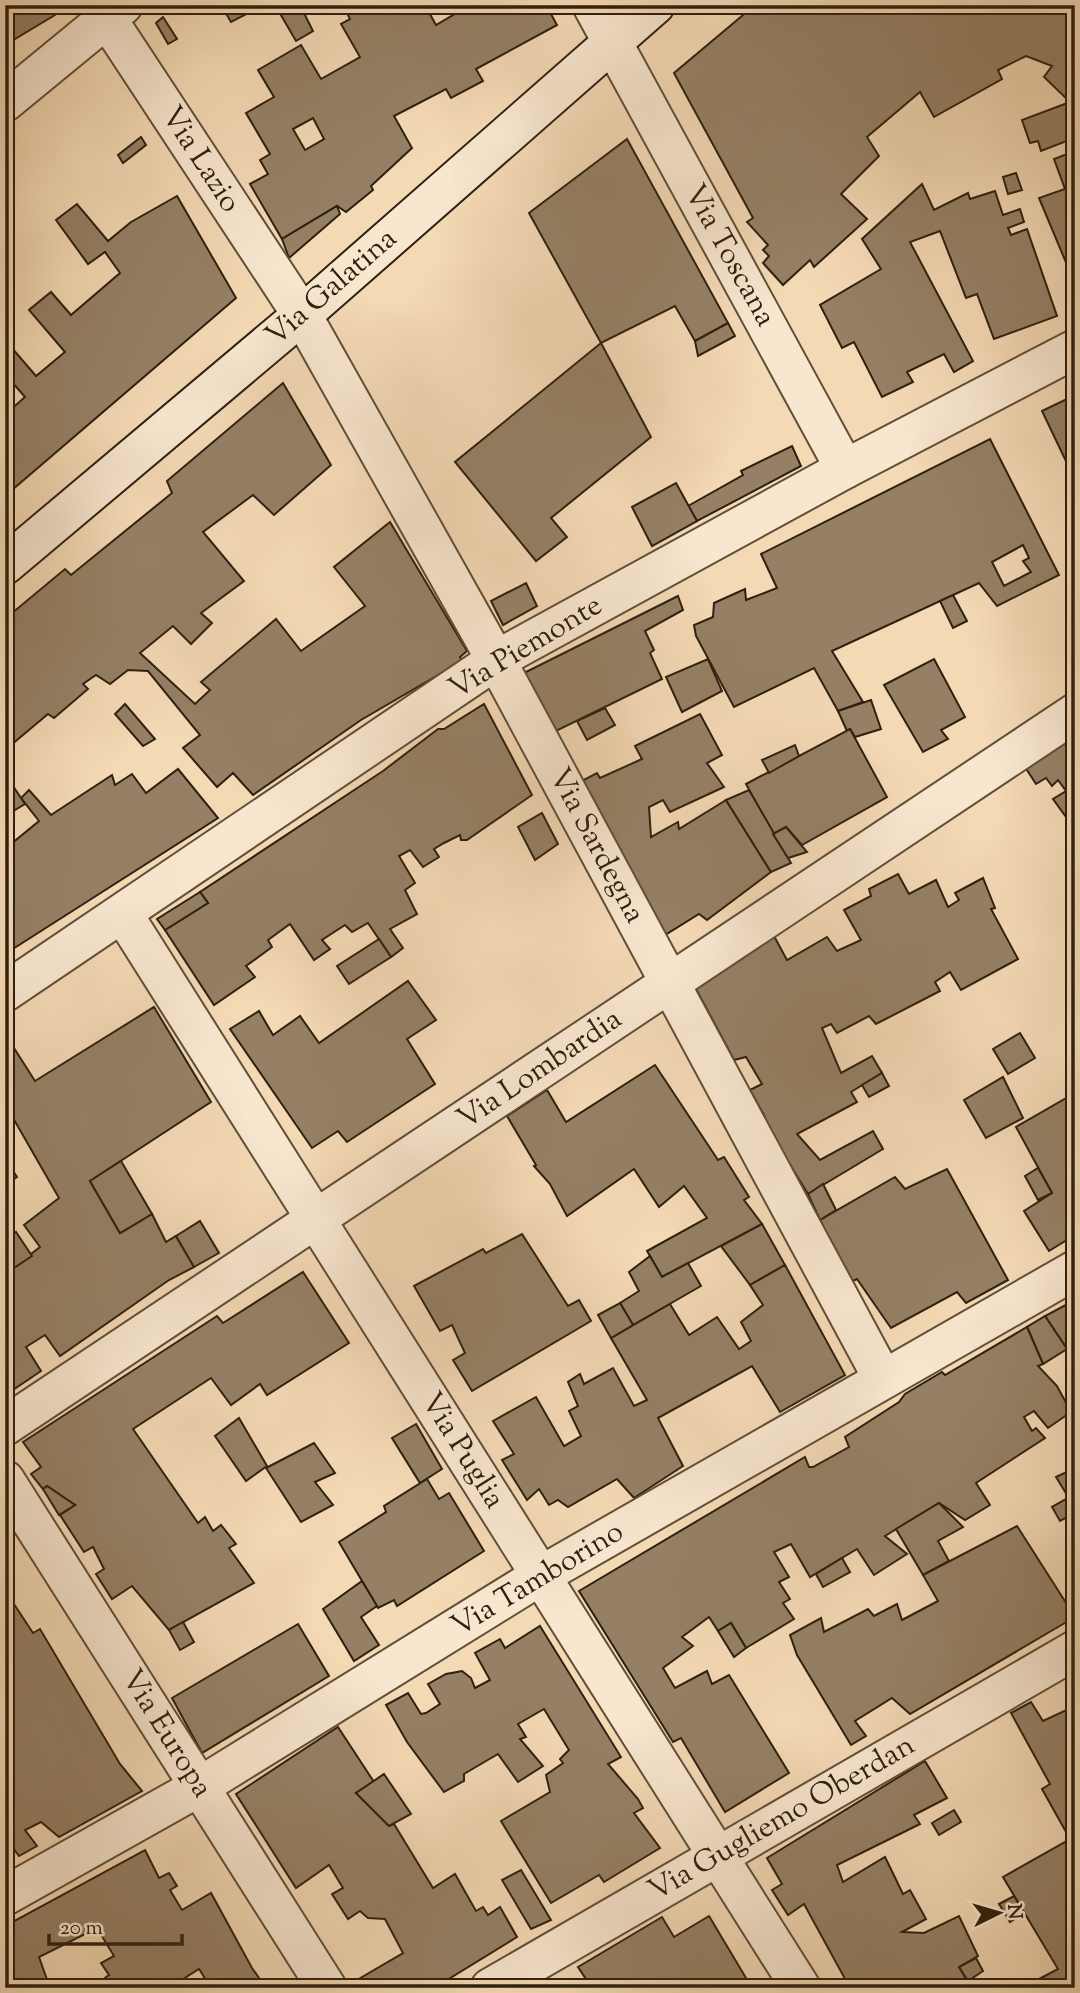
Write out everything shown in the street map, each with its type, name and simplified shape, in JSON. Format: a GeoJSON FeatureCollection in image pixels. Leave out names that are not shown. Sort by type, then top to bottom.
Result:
{"type":"FeatureCollection","features":[{"type":"Feature","properties":{"kind":"street","name":"Via Toscana"},"geometry":{"type":"LineString","coordinates":[[592,5],[845,469]]}},
{"type":"Feature","properties":{"kind":"street","name":"Via Galatina"},"geometry":{"type":"LineString","coordinates":[[5,565],[302,315],[655,5]]}},
{"type":"Feature","properties":{"kind":"street"},"geometry":{"type":"LineString","coordinates":[[5,102],[109,10]]}},
{"type":"Feature","properties":{"kind":"street","name":"Via Lazio"},"geometry":{"type":"LineString","coordinates":[[109,10],[302,315]]}},
{"type":"Feature","properties":{"kind":"street","name":"Via Sardegna"},"geometry":{"type":"LineString","coordinates":[[302,315],[496,660],[883,1379]]}},
{"type":"Feature","properties":{"kind":"street","name":"Via Piemonte"},"geometry":{"type":"LineString","coordinates":[[5,992],[496,660],[845,469],[1075,349]]}},
{"type":"Feature","properties":{"kind":"street","name":"Via Lombardia"},"geometry":{"type":"LineString","coordinates":[[5,1426],[1075,713]]}},
{"type":"Feature","properties":{"kind":"street","name":"Via Puglia"},"geometry":{"type":"LineString","coordinates":[[123,914],[318,1218],[540,1576],[802,1988]]}},
{"type":"Feature","properties":{"kind":"street","name":"Via Tamborino"},"geometry":{"type":"LineString","coordinates":[[5,1896],[199,1787],[540,1576],[1075,1270]]}},
{"type":"Feature","properties":{"kind":"street","name":"Via Europa"},"geometry":{"type":"LineString","coordinates":[[5,1480],[327,1988]]}},
{"type":"Feature","properties":{"kind":"street","name":"Via Gugliemo Oberdan"},"geometry":{"type":"LineString","coordinates":[[490,1988],[1075,1650]]}},
{"type":"Feature","properties":{"kind":"building"},"geometry":{"type":"Polygon","coordinates":[[[5,5],[49,5],[55,15],[5,45],[5,5]]]}},
{"type":"Feature","properties":{"kind":"building"},"geometry":{"type":"Polygon","coordinates":[[[221,5],[264,5],[231,22],[221,5]]]}},
{"type":"Feature","properties":{"kind":"building"},"geometry":{"type":"Polygon","coordinates":[[[275,5],[300,5],[313,31],[296,41],[275,5]]]}},
{"type":"Feature","properties":{"kind":"building"},"geometry":{"type":"Polygon","coordinates":[[[343,5],[425,5],[436,25],[470,5],[546,5],[557,25],[476,69],[483,81],[451,98],[446,89],[394,116],[412,148],[371,186],[373,190],[346,212],[337,206],[282,239],[250,184],[268,174],[260,160],[270,154],[246,113],[274,97],[258,70],[301,45],[321,79],[360,57],[341,24],[350,19],[343,5]],[[313,118],[293,129],[305,150],[324,139],[313,118]]]}},
{"type":"Feature","properties":{"kind":"building"},"geometry":{"type":"Polygon","coordinates":[[[755,5],[1075,5],[1075,151],[1069,140],[1041,151],[1038,141],[1030,143],[1022,120],[1070,102],[1044,77],[1052,66],[1026,56],[998,70],[1002,79],[934,117],[920,92],[867,137],[879,156],[841,194],[867,219],[814,267],[810,260],[783,285],[763,263],[769,256],[763,250],[768,245],[747,222],[753,218],[674,73],[755,5]]]}},
{"type":"Feature","properties":{"kind":"building"},"geometry":{"type":"Polygon","coordinates":[[[163,17],[177,39],[168,44],[156,23],[163,17]]]}},
{"type":"Feature","properties":{"kind":"building"},"geometry":{"type":"Polygon","coordinates":[[[141,137],[146,145],[123,163],[118,155],[141,137]]]}},
{"type":"Feature","properties":{"kind":"building"},"geometry":{"type":"Polygon","coordinates":[[[627,139],[728,323],[695,341],[675,306],[601,343],[529,213],[627,139]]]}},
{"type":"Feature","properties":{"kind":"building"},"geometry":{"type":"Polygon","coordinates":[[[1075,151],[1075,284],[1039,198],[1065,189],[1054,159],[1075,151]]]}},
{"type":"Feature","properties":{"kind":"building"},"geometry":{"type":"Polygon","coordinates":[[[1016,173],[1022,190],[1008,194],[1003,177],[1016,173]]]}},
{"type":"Feature","properties":{"kind":"building"},"geometry":{"type":"Polygon","coordinates":[[[922,184],[934,210],[968,193],[970,199],[995,191],[1003,215],[1020,209],[1024,222],[1008,228],[1011,235],[1027,229],[1057,316],[994,339],[977,294],[966,298],[940,231],[910,242],[973,361],[954,372],[944,354],[907,372],[913,382],[882,397],[854,342],[842,348],[820,305],[881,269],[862,239],[922,184]]]}},
{"type":"Feature","properties":{"kind":"building"},"geometry":{"type":"Polygon","coordinates":[[[177,196],[236,298],[5,496],[5,411],[7,413],[25,397],[5,374],[5,340],[36,376],[65,352],[29,310],[51,292],[71,315],[120,273],[105,252],[88,264],[56,220],[77,204],[108,241],[131,222],[177,196]]]}},
{"type":"Feature","properties":{"kind":"building"},"geometry":{"type":"Polygon","coordinates":[[[337,206],[340,214],[289,258],[282,239],[337,206]]]}},
{"type":"Feature","properties":{"kind":"building"},"geometry":{"type":"Polygon","coordinates":[[[728,323],[735,336],[698,356],[695,341],[728,323]]]}},
{"type":"Feature","properties":{"kind":"building"},"geometry":{"type":"Polygon","coordinates":[[[601,343],[651,437],[551,518],[567,537],[536,561],[455,462],[601,343]]]}},
{"type":"Feature","properties":{"kind":"building"},"geometry":{"type":"Polygon","coordinates":[[[283,383],[331,465],[274,515],[253,495],[203,532],[244,581],[201,613],[212,623],[191,644],[173,626],[140,653],[195,704],[210,690],[201,682],[276,619],[301,651],[365,606],[334,567],[390,522],[467,651],[460,657],[462,661],[361,720],[253,795],[233,773],[217,787],[183,748],[200,735],[148,671],[128,670],[110,684],[96,675],[83,684],[88,689],[54,718],[48,714],[5,750],[5,619],[65,569],[71,575],[172,493],[167,481],[283,383]]]}},
{"type":"Feature","properties":{"kind":"building"},"geometry":{"type":"Polygon","coordinates":[[[1075,395],[1075,480],[1042,411],[1075,395]]]}},
{"type":"Feature","properties":{"kind":"building"},"geometry":{"type":"Polygon","coordinates":[[[990,439],[1059,575],[997,606],[979,583],[832,651],[863,702],[838,711],[814,668],[734,707],[696,636],[694,625],[713,617],[714,603],[745,589],[746,600],[777,588],[761,554],[990,439]],[[1023,545],[992,562],[1004,586],[1031,572],[1023,561],[1029,558],[1023,545]]]}},
{"type":"Feature","properties":{"kind":"building"},"geometry":{"type":"Polygon","coordinates":[[[792,446],[801,466],[697,521],[688,506],[743,475],[741,471],[792,446]]]}},
{"type":"Feature","properties":{"kind":"building"},"geometry":{"type":"Polygon","coordinates":[[[676,483],[697,521],[652,546],[632,507],[676,483]]]}},
{"type":"Feature","properties":{"kind":"building"},"geometry":{"type":"Polygon","coordinates":[[[526,583],[537,606],[503,625],[491,601],[526,583]]]}},
{"type":"Feature","properties":{"kind":"building"},"geometry":{"type":"Polygon","coordinates":[[[953,595],[967,621],[953,628],[940,601],[953,595]]]}},
{"type":"Feature","properties":{"kind":"building"},"geometry":{"type":"Polygon","coordinates":[[[678,596],[683,610],[645,631],[654,650],[650,653],[662,679],[554,732],[524,673],[678,596]]]}},
{"type":"Feature","properties":{"kind":"building"},"geometry":{"type":"Polygon","coordinates":[[[708,659],[722,691],[682,712],[666,677],[708,659]]]}},
{"type":"Feature","properties":{"kind":"building"},"geometry":{"type":"Polygon","coordinates":[[[934,659],[965,717],[941,730],[948,739],[923,752],[884,685],[934,659]]]}},
{"type":"Feature","properties":{"kind":"building"},"geometry":{"type":"Polygon","coordinates":[[[871,700],[881,729],[855,737],[850,729],[847,731],[838,711],[871,700]]]}},
{"type":"Feature","properties":{"kind":"building"},"geometry":{"type":"Polygon","coordinates":[[[125,704],[155,739],[143,746],[115,714],[125,704]]]}},
{"type":"Feature","properties":{"kind":"building"},"geometry":{"type":"Polygon","coordinates":[[[484,704],[532,795],[467,840],[461,840],[460,835],[434,849],[439,857],[423,867],[410,850],[399,856],[415,883],[405,890],[417,914],[390,929],[403,948],[391,957],[368,923],[352,932],[345,925],[322,940],[330,949],[314,960],[290,924],[268,940],[272,947],[246,966],[255,977],[214,1005],[165,930],[208,903],[200,892],[383,771],[438,729],[444,729],[484,704]]]}},
{"type":"Feature","properties":{"kind":"building"},"geometry":{"type":"Polygon","coordinates":[[[605,708],[615,725],[587,740],[577,721],[605,708]]]}},
{"type":"Feature","properties":{"kind":"building"},"geometry":{"type":"Polygon","coordinates":[[[700,714],[722,755],[707,763],[724,787],[670,812],[663,800],[649,807],[651,837],[678,822],[679,829],[726,800],[771,872],[707,920],[699,914],[665,935],[580,782],[597,773],[600,778],[642,759],[635,746],[700,714]]]}},
{"type":"Feature","properties":{"kind":"building"},"geometry":{"type":"Polygon","coordinates":[[[850,729],[887,797],[802,845],[786,827],[773,834],[746,784],[850,729]]]}},
{"type":"Feature","properties":{"kind":"building"},"geometry":{"type":"Polygon","coordinates":[[[1075,733],[1075,812],[1066,817],[1053,799],[1066,791],[1058,780],[1052,786],[1046,778],[1036,784],[1025,767],[1075,733]]]}},
{"type":"Feature","properties":{"kind":"building"},"geometry":{"type":"Polygon","coordinates":[[[795,745],[799,756],[769,773],[762,760],[795,745]]]}},
{"type":"Feature","properties":{"kind":"building"},"geometry":{"type":"Polygon","coordinates":[[[178,769],[218,818],[5,954],[5,849],[39,821],[21,798],[29,790],[51,815],[112,775],[115,785],[132,774],[146,793],[178,769]]]}},
{"type":"Feature","properties":{"kind":"building"},"geometry":{"type":"Polygon","coordinates":[[[13,786],[25,804],[5,816],[5,792],[13,786]]]}},
{"type":"Feature","properties":{"kind":"building"},"geometry":{"type":"Polygon","coordinates":[[[749,790],[791,863],[771,872],[726,800],[749,790]]]}},
{"type":"Feature","properties":{"kind":"building"},"geometry":{"type":"Polygon","coordinates":[[[542,813],[558,844],[535,860],[518,827],[542,813]]]}},
{"type":"Feature","properties":{"kind":"building"},"geometry":{"type":"Polygon","coordinates":[[[786,827],[807,852],[788,858],[773,834],[786,827]]]}},
{"type":"Feature","properties":{"kind":"building"},"geometry":{"type":"Polygon","coordinates":[[[898,874],[909,894],[936,880],[948,907],[959,900],[955,893],[983,878],[995,908],[991,909],[1018,959],[961,990],[950,972],[935,982],[940,991],[876,1024],[869,1016],[837,1033],[831,1024],[822,1028],[841,1073],[872,1056],[882,1073],[851,1092],[857,1102],[797,1134],[820,1160],[873,1131],[883,1149],[808,1194],[781,1150],[759,1122],[765,1117],[750,1090],[762,1084],[746,1057],[734,1060],[696,989],[774,936],[787,960],[827,937],[837,951],[861,940],[844,910],[871,896],[869,889],[898,874]]]}},
{"type":"Feature","properties":{"kind":"building"},"geometry":{"type":"Polygon","coordinates":[[[200,892],[208,903],[165,930],[157,919],[200,892]]]}},
{"type":"Feature","properties":{"kind":"building"},"geometry":{"type":"Polygon","coordinates":[[[379,939],[391,957],[349,984],[337,966],[379,939]]]}},
{"type":"Feature","properties":{"kind":"building"},"geometry":{"type":"Polygon","coordinates":[[[408,981],[436,1020],[407,1039],[435,1084],[347,1142],[338,1131],[312,1148],[230,1029],[259,1011],[273,1035],[300,1016],[319,1043],[408,981]]]}},
{"type":"Feature","properties":{"kind":"building"},"geometry":{"type":"Polygon","coordinates":[[[154,1007],[211,1102],[90,1181],[120,1233],[152,1214],[166,1242],[176,1236],[194,1267],[169,1280],[60,1356],[45,1335],[26,1347],[41,1371],[10,1392],[5,1386],[5,1292],[14,1287],[5,1274],[40,1247],[24,1225],[59,1198],[5,1104],[5,1034],[35,1081],[154,1007]]]}},
{"type":"Feature","properties":{"kind":"building"},"geometry":{"type":"Polygon","coordinates":[[[1020,1033],[1035,1058],[1008,1074],[993,1049],[1020,1033]]]}},
{"type":"Feature","properties":{"kind":"building"},"geometry":{"type":"Polygon","coordinates":[[[655,1065],[718,1160],[724,1157],[749,1197],[744,1200],[762,1224],[662,1277],[647,1251],[707,1218],[684,1186],[659,1207],[634,1169],[567,1216],[550,1184],[534,1166],[536,1165],[507,1116],[547,1090],[566,1122],[655,1065]]]}},
{"type":"Feature","properties":{"kind":"building"},"geometry":{"type":"Polygon","coordinates":[[[882,1073],[889,1086],[869,1097],[862,1085],[882,1073]]]}},
{"type":"Feature","properties":{"kind":"building"},"geometry":{"type":"Polygon","coordinates":[[[1003,1077],[1023,1118],[986,1138],[964,1100],[1003,1077]]]}},
{"type":"Feature","properties":{"kind":"building"},"geometry":{"type":"Polygon","coordinates":[[[1075,1093],[1075,1235],[1049,1251],[1024,1211],[1052,1193],[1016,1127],[1075,1093]]]}},
{"type":"Feature","properties":{"kind":"building"},"geometry":{"type":"Polygon","coordinates":[[[5,1159],[17,1177],[5,1185],[5,1159]]]}},
{"type":"Feature","properties":{"kind":"building"},"geometry":{"type":"Polygon","coordinates":[[[121,1161],[152,1214],[120,1233],[90,1181],[121,1161]]]}},
{"type":"Feature","properties":{"kind":"building"},"geometry":{"type":"Polygon","coordinates":[[[1038,1168],[1052,1193],[1038,1200],[1025,1176],[1038,1168]]]}},
{"type":"Feature","properties":{"kind":"building"},"geometry":{"type":"Polygon","coordinates":[[[947,1169],[1008,1280],[966,1303],[957,1292],[891,1328],[857,1279],[851,1282],[820,1220],[895,1177],[905,1189],[947,1169]]]}},
{"type":"Feature","properties":{"kind":"building"},"geometry":{"type":"Polygon","coordinates":[[[823,1184],[836,1210],[820,1220],[808,1194],[823,1184]]]}},
{"type":"Feature","properties":{"kind":"building"},"geometry":{"type":"Polygon","coordinates":[[[200,1221],[219,1253],[194,1267],[176,1236],[200,1221]]]}},
{"type":"Feature","properties":{"kind":"building"},"geometry":{"type":"Polygon","coordinates":[[[762,1224],[785,1265],[750,1285],[721,1246],[762,1224]]]}},
{"type":"Feature","properties":{"kind":"building"},"geometry":{"type":"Polygon","coordinates":[[[16,1232],[32,1256],[5,1274],[5,1240],[16,1232]]]}},
{"type":"Feature","properties":{"kind":"building"},"geometry":{"type":"Polygon","coordinates":[[[522,1234],[568,1306],[579,1300],[591,1321],[472,1391],[453,1360],[465,1353],[452,1325],[440,1331],[414,1286],[483,1249],[486,1253],[522,1234]]]}},
{"type":"Feature","properties":{"kind":"building"},"geometry":{"type":"Polygon","coordinates":[[[650,1256],[662,1277],[688,1263],[701,1286],[633,1325],[620,1303],[639,1291],[629,1272],[650,1256]]]}},
{"type":"Feature","properties":{"kind":"building"},"geometry":{"type":"Polygon","coordinates":[[[785,1265],[845,1375],[780,1412],[752,1366],[658,1418],[683,1466],[634,1498],[617,1479],[568,1507],[558,1500],[549,1505],[539,1489],[527,1500],[502,1460],[514,1454],[493,1421],[536,1397],[564,1446],[581,1436],[569,1411],[578,1406],[568,1382],[580,1374],[584,1384],[613,1368],[634,1406],[647,1400],[611,1338],[670,1304],[689,1335],[717,1317],[739,1349],[751,1341],[741,1322],[763,1305],[750,1285],[785,1265]]]}},
{"type":"Feature","properties":{"kind":"building"},"geometry":{"type":"Polygon","coordinates":[[[303,1272],[349,1343],[267,1395],[260,1384],[231,1405],[211,1378],[133,1429],[198,1523],[205,1517],[213,1531],[221,1525],[236,1544],[229,1548],[254,1583],[169,1630],[132,1586],[112,1599],[96,1574],[104,1569],[93,1547],[84,1552],[60,1515],[75,1505],[47,1486],[43,1489],[31,1474],[41,1467],[23,1442],[217,1316],[223,1323],[303,1272]]]}},
{"type":"Feature","properties":{"kind":"building"},"geometry":{"type":"Polygon","coordinates":[[[1075,1300],[1075,1345],[1067,1349],[1045,1316],[1075,1300]]]}},
{"type":"Feature","properties":{"kind":"building"},"geometry":{"type":"Polygon","coordinates":[[[620,1303],[633,1325],[611,1338],[598,1315],[620,1303]]]}},
{"type":"Feature","properties":{"kind":"building"},"geometry":{"type":"Polygon","coordinates":[[[1045,1316],[1067,1349],[1043,1364],[1027,1327],[1045,1316]]]}},
{"type":"Feature","properties":{"kind":"building"},"geometry":{"type":"Polygon","coordinates":[[[1027,1327],[1043,1364],[1038,1366],[1057,1386],[1071,1412],[1048,1428],[1034,1411],[1024,1417],[1032,1431],[1036,1428],[1045,1438],[976,1483],[990,1505],[965,1520],[939,1503],[885,1536],[907,1554],[874,1575],[857,1549],[810,1577],[791,1544],[774,1552],[789,1577],[779,1582],[790,1599],[783,1603],[794,1619],[746,1648],[731,1623],[718,1631],[709,1617],[682,1637],[693,1646],[663,1668],[675,1688],[707,1671],[712,1684],[729,1675],[789,1773],[725,1812],[681,1738],[673,1742],[579,1591],[805,1457],[809,1467],[813,1467],[849,1447],[845,1437],[899,1402],[905,1394],[942,1372],[945,1375],[1027,1327]]]}},
{"type":"Feature","properties":{"kind":"building"},"geometry":{"type":"Polygon","coordinates":[[[239,1418],[267,1466],[246,1481],[215,1436],[239,1418]]]}},
{"type":"Feature","properties":{"kind":"building"},"geometry":{"type":"Polygon","coordinates":[[[416,1424],[442,1469],[420,1483],[392,1438],[416,1424]]]}},
{"type":"Feature","properties":{"kind":"building"},"geometry":{"type":"Polygon","coordinates":[[[314,1443],[335,1473],[315,1482],[333,1505],[301,1522],[266,1468],[314,1443]]]}},
{"type":"Feature","properties":{"kind":"building"},"geometry":{"type":"Polygon","coordinates":[[[1075,1452],[1075,1508],[1056,1477],[1071,1470],[1067,1457],[1075,1452]]]}},
{"type":"Feature","properties":{"kind":"building"},"geometry":{"type":"Polygon","coordinates":[[[427,1479],[439,1499],[449,1493],[484,1551],[397,1606],[394,1600],[378,1608],[339,1542],[386,1512],[384,1506],[427,1479]]]}},
{"type":"Feature","properties":{"kind":"building"},"geometry":{"type":"Polygon","coordinates":[[[47,1486],[75,1505],[59,1515],[43,1489],[47,1486]]]}},
{"type":"Feature","properties":{"kind":"building"},"geometry":{"type":"Polygon","coordinates":[[[1068,1498],[1075,1513],[1060,1521],[1052,1507],[1068,1498]]]}},
{"type":"Feature","properties":{"kind":"building"},"geometry":{"type":"Polygon","coordinates":[[[939,1503],[963,1527],[938,1541],[949,1561],[923,1575],[896,1529],[939,1503]]]}},
{"type":"Feature","properties":{"kind":"building"},"geometry":{"type":"Polygon","coordinates":[[[1017,1526],[1075,1617],[910,1714],[892,1698],[855,1721],[866,1736],[851,1745],[797,1655],[790,1635],[821,1618],[824,1632],[868,1609],[874,1616],[897,1604],[902,1620],[938,1601],[923,1575],[1017,1526]]]}},
{"type":"Feature","properties":{"kind":"building"},"geometry":{"type":"Polygon","coordinates":[[[842,1558],[850,1572],[823,1587],[816,1574],[842,1558]]]}},
{"type":"Feature","properties":{"kind":"building"},"geometry":{"type":"Polygon","coordinates":[[[5,1575],[14,1591],[8,1595],[33,1633],[40,1629],[120,1764],[142,1791],[59,1837],[41,1822],[25,1830],[37,1846],[19,1856],[5,1837],[5,1811],[13,1806],[13,1780],[5,1784],[5,1575]]]}},
{"type":"Feature","properties":{"kind":"building"},"geometry":{"type":"Polygon","coordinates":[[[362,1581],[377,1606],[361,1617],[379,1645],[354,1661],[323,1609],[362,1581]]]}},
{"type":"Feature","properties":{"kind":"building"},"geometry":{"type":"Polygon","coordinates":[[[183,1622],[194,1642],[180,1650],[169,1630],[183,1622]]]}},
{"type":"Feature","properties":{"kind":"building"},"geometry":{"type":"Polygon","coordinates":[[[731,1623],[746,1648],[734,1657],[718,1631],[731,1623]]]}},
{"type":"Feature","properties":{"kind":"building"},"geometry":{"type":"Polygon","coordinates":[[[298,1624],[329,1676],[202,1753],[172,1698],[298,1624]]]}},
{"type":"Feature","properties":{"kind":"building"},"geometry":{"type":"Polygon","coordinates":[[[540,1626],[621,1757],[608,1764],[638,1799],[643,1808],[634,1813],[660,1848],[604,1882],[599,1875],[551,1903],[501,1821],[550,1792],[546,1775],[563,1763],[560,1759],[569,1750],[544,1709],[518,1724],[526,1737],[520,1739],[543,1766],[518,1782],[498,1754],[464,1774],[464,1781],[444,1792],[407,1742],[386,1705],[408,1693],[421,1714],[426,1713],[440,1704],[428,1684],[446,1674],[462,1671],[471,1678],[475,1688],[490,1680],[475,1653],[500,1639],[505,1648],[540,1626]]]}},
{"type":"Feature","properties":{"kind":"building"},"geometry":{"type":"Polygon","coordinates":[[[1031,1702],[1043,1721],[1075,1706],[1075,1988],[1022,1988],[1058,1969],[1003,1877],[1070,1839],[1042,1789],[1050,1784],[1011,1713],[1031,1702]]]}},
{"type":"Feature","properties":{"kind":"building"},"geometry":{"type":"Polygon","coordinates":[[[338,1727],[374,1782],[356,1793],[389,1826],[394,1824],[433,1888],[455,1874],[476,1911],[483,1907],[488,1915],[500,1907],[517,1937],[434,1988],[363,1988],[357,1980],[403,1953],[385,1919],[368,1918],[360,1911],[348,1919],[332,1894],[343,1888],[329,1865],[296,1888],[236,1794],[338,1727]]]}},
{"type":"Feature","properties":{"kind":"building"},"geometry":{"type":"Polygon","coordinates":[[[925,1761],[947,1798],[914,1815],[920,1824],[837,1865],[843,1882],[885,1857],[903,1894],[910,1890],[926,1919],[902,1932],[924,1933],[959,1916],[978,1956],[959,1967],[972,1988],[850,1988],[804,1904],[788,1915],[772,1890],[782,1884],[767,1858],[925,1761]]]}},
{"type":"Feature","properties":{"kind":"building"},"geometry":{"type":"Polygon","coordinates":[[[384,1774],[411,1814],[389,1826],[356,1793],[384,1774]]]}},
{"type":"Feature","properties":{"kind":"building"},"geometry":{"type":"Polygon","coordinates":[[[954,1810],[961,1822],[939,1835],[932,1823],[954,1810]]]}},
{"type":"Feature","properties":{"kind":"building"},"geometry":{"type":"Polygon","coordinates":[[[145,1850],[159,1878],[169,1873],[177,1886],[170,1890],[182,1910],[211,1893],[266,1988],[211,1988],[199,1969],[169,1988],[91,1988],[109,1975],[101,1963],[114,1956],[97,1928],[39,1957],[50,1988],[5,1988],[5,1926],[145,1850]]]}},
{"type":"Feature","properties":{"kind":"building"},"geometry":{"type":"Polygon","coordinates":[[[521,1870],[551,1920],[531,1929],[502,1880],[521,1870]]]}},
{"type":"Feature","properties":{"kind":"building"},"geometry":{"type":"Polygon","coordinates":[[[1014,1896],[1024,1913],[1010,1922],[999,1904],[1014,1896]]]}},
{"type":"Feature","properties":{"kind":"building"},"geometry":{"type":"Polygon","coordinates":[[[709,1916],[752,1988],[592,1988],[578,1967],[662,1917],[674,1937],[709,1916]]]}},
{"type":"Feature","properties":{"kind":"building"},"geometry":{"type":"Polygon","coordinates":[[[976,1958],[983,1971],[968,1981],[959,1967],[976,1958]]]}}]}
